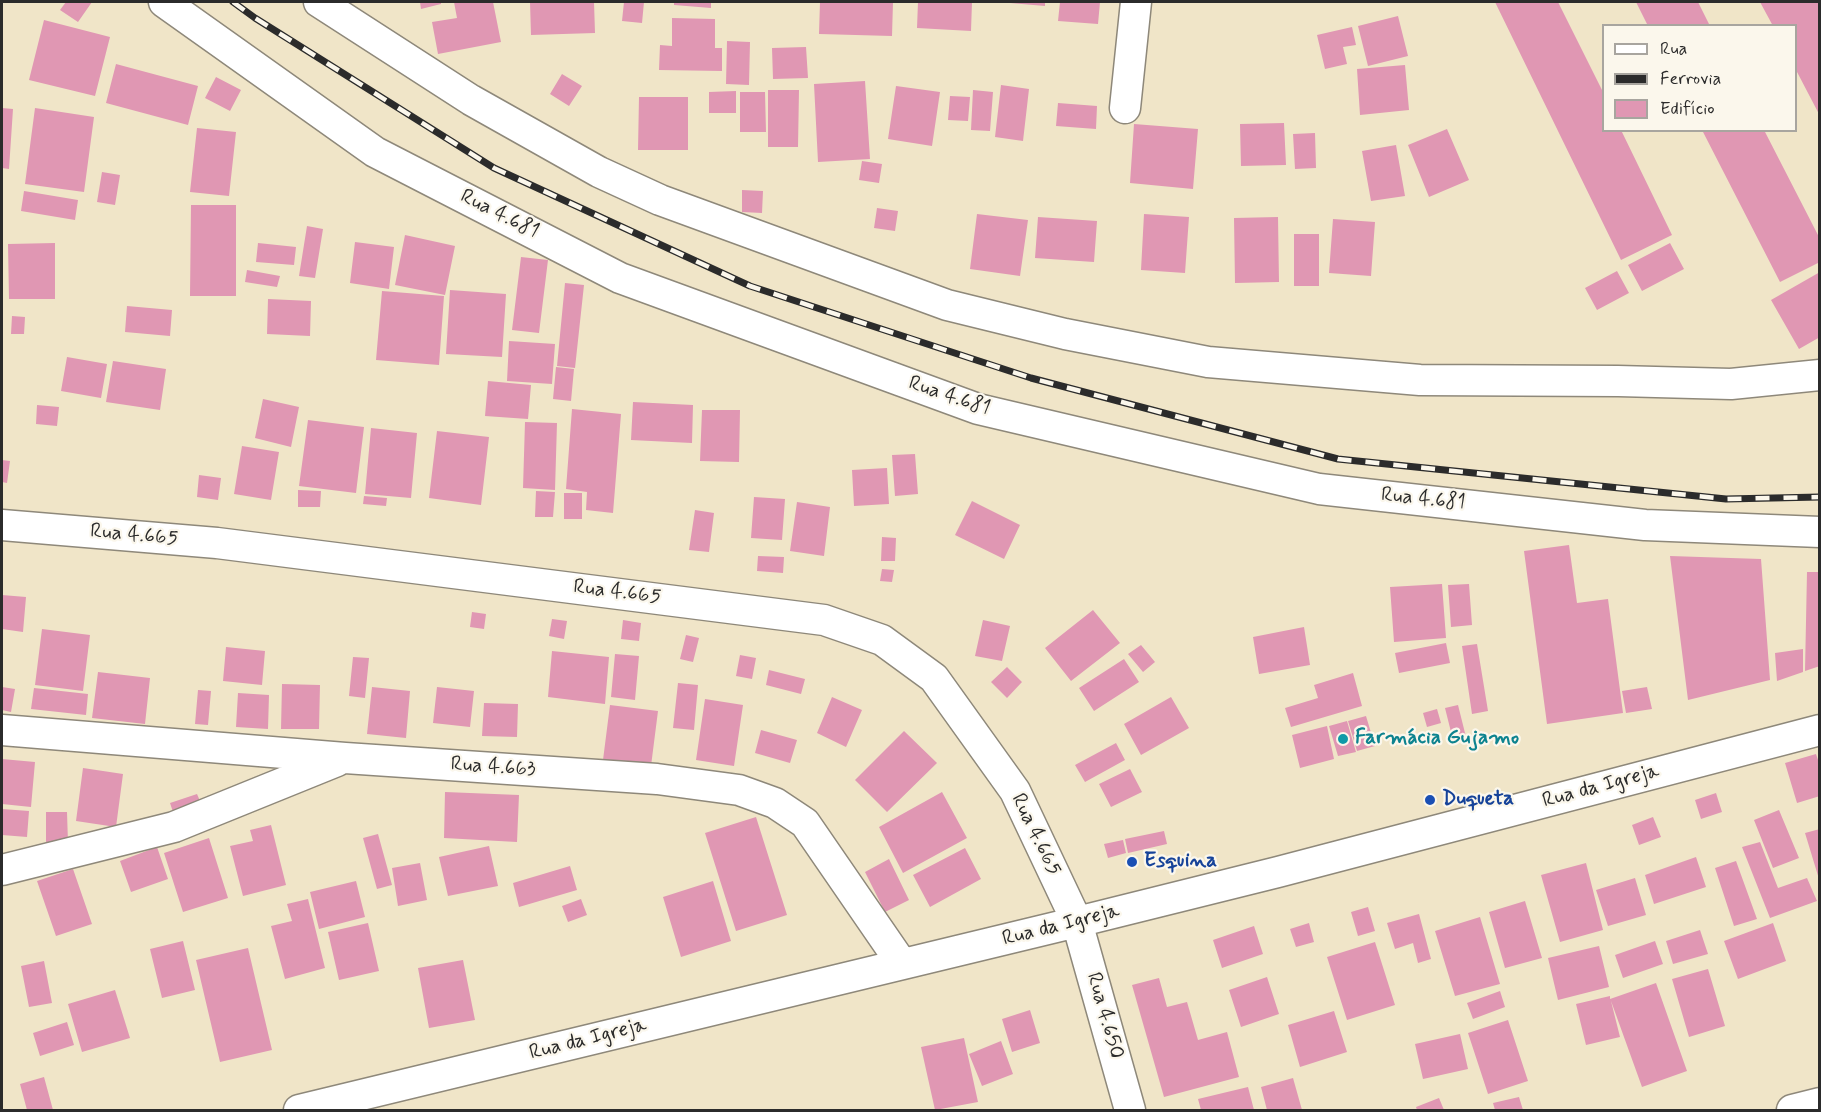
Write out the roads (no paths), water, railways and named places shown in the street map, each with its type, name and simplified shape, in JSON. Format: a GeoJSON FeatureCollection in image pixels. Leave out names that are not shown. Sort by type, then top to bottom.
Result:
{"type":"FeatureCollection","features":[{"type":"Feature","properties":{"kind":"street","name":"Rua 4.681"},"geometry":{"type":"LineString","coordinates":[[164,2],[375,152],[620,278],[978,409],[1319,489],[1645,525],[1820,532]]}},
{"type":"Feature","properties":{"kind":"street"},"geometry":{"type":"LineString","coordinates":[[319,2],[471,100],[599,172],[660,200],[947,305],[1065,334],[1208,362],[1420,380],[1731,384],[1820,375]]}},
{"type":"Feature","properties":{"kind":"street"},"geometry":{"type":"LineString","coordinates":[[1125,108],[1136,2]]}},
{"type":"Feature","properties":{"kind":"street","name":"Rua 4.665"},"geometry":{"type":"LineString","coordinates":[[2,525],[217,543],[606,591],[824,620],[882,640],[934,678],[1015,791],[1077,922]]}},
{"type":"Feature","properties":{"kind":"street","name":"Rua 4.663"},"geometry":{"type":"LineString","coordinates":[[2,730],[345,758],[657,779],[739,790],[775,803],[806,823],[902,964]]}},
{"type":"Feature","properties":{"kind":"street","name":"Rua da Igreja"},"geometry":{"type":"LineString","coordinates":[[299,1110],[1278,872],[1820,730]]}},
{"type":"Feature","properties":{"kind":"street"},"geometry":{"type":"LineString","coordinates":[[2,870],[174,827],[345,758]]}},
{"type":"Feature","properties":{"kind":"street","name":"Rua 4.650"},"geometry":{"type":"LineString","coordinates":[[1077,922],[1130,1110]]}},
{"type":"Feature","properties":{"kind":"street"},"geometry":{"type":"LineString","coordinates":[[351,1110],[381,1090]]}},
{"type":"Feature","properties":{"kind":"railway"},"geometry":{"type":"LineString","coordinates":[[233,2],[494,168],[750,286],[1031,378],[1338,459],[1726,499],[1820,497]]}},
{"type":"Feature","properties":{"kind":"place","name":"Farmácia Gujamo"},"geometry":{"type":"Point","coordinates":[1343,739]}},
{"type":"Feature","properties":{"kind":"place","name":"Duqueta"},"geometry":{"type":"Point","coordinates":[1430,800]}},
{"type":"Feature","properties":{"kind":"place","name":"Esquina"},"geometry":{"type":"Point","coordinates":[1132,862]}}]}
